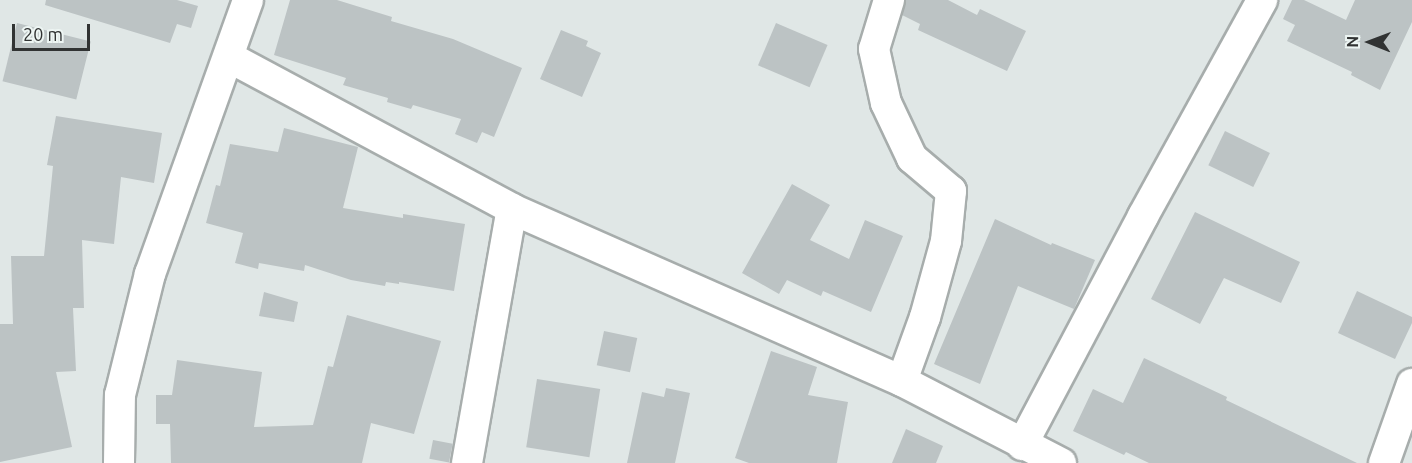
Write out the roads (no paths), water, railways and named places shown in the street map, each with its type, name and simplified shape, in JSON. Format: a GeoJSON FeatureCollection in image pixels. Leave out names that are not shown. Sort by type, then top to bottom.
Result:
{"type":"FeatureCollection","features":[{"type":"Feature","properties":{"kind":"street"},"geometry":{"type":"LineString","coordinates":[[119,463],[120,395],[150,274],[248,0]]}},
{"type":"Feature","properties":{"kind":"street"},"geometry":{"type":"LineString","coordinates":[[889,0],[874,49],[886,103],[912,158],[951,192],[946,241],[925,317],[902,381]]}},
{"type":"Feature","properties":{"kind":"street"},"geometry":{"type":"LineString","coordinates":[[1022,445],[1148,206],[1262,0]]}},
{"type":"Feature","properties":{"kind":"street"},"geometry":{"type":"LineString","coordinates":[[229,57],[512,209],[902,381],[1022,445],[1061,463]]}},
{"type":"Feature","properties":{"kind":"street"},"geometry":{"type":"LineString","coordinates":[[467,463],[512,209]]}},
{"type":"Feature","properties":{"kind":"street"},"geometry":{"type":"LineString","coordinates":[[1384,463],[1412,384]]}}]}
